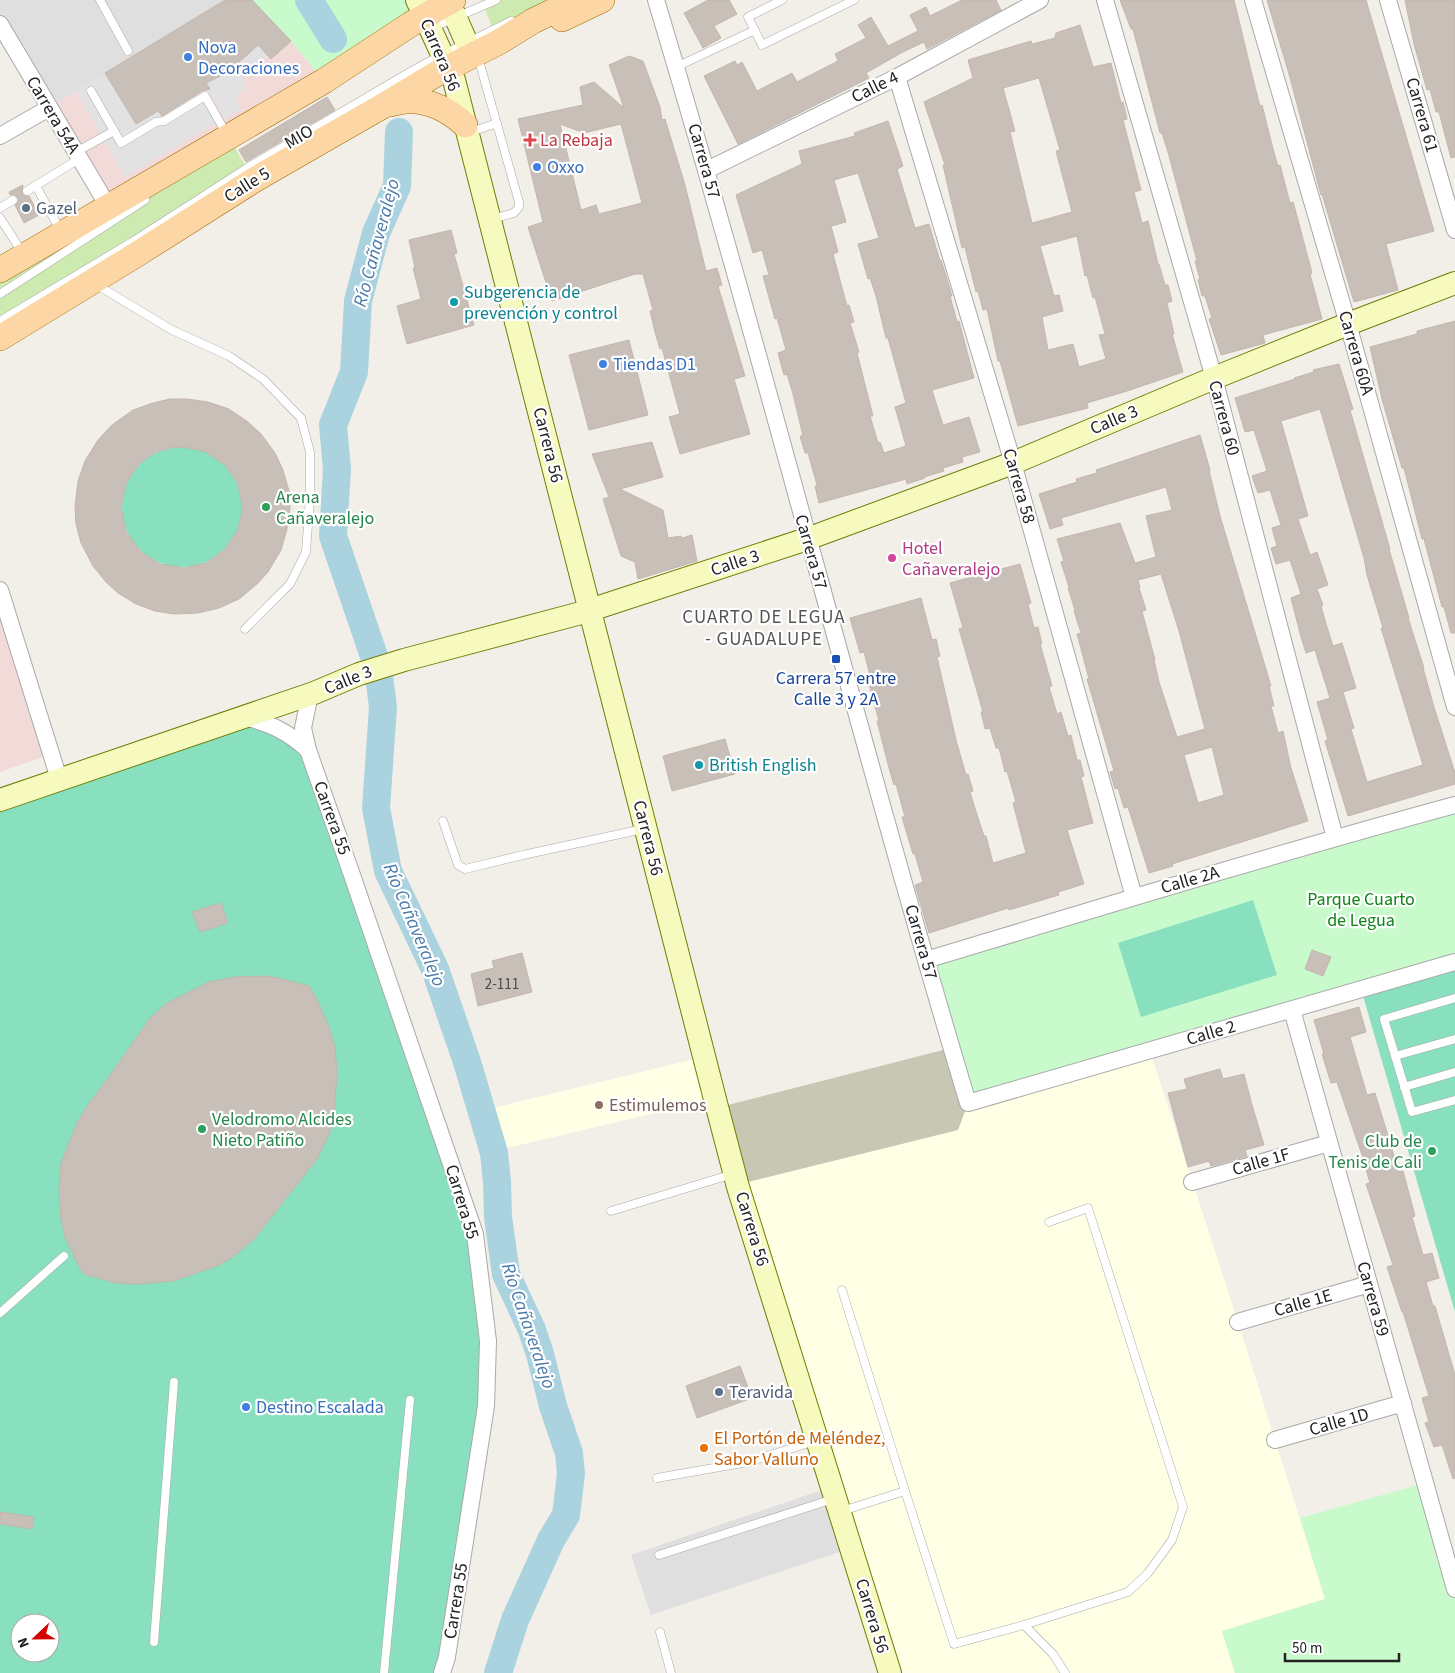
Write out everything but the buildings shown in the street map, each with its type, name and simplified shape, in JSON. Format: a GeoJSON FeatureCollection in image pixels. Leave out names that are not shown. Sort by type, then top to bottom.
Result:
{"type":"FeatureCollection","features":[{"type":"Feature","properties":{"kind":"main road","name":"Calle 5"},"geometry":{"type":"LineString","coordinates":[[479,48],[576,0]]}},
{"type":"Feature","properties":{"kind":"main road","name":"Calle 5"},"geometry":{"type":"LineString","coordinates":[[0,338],[93,282],[254,180],[381,107],[445,61],[479,48],[539,30],[602,0]]}},
{"type":"Feature","properties":{"kind":"main road"},"geometry":{"type":"LineString","coordinates":[[0,270],[451,5]]}},
{"type":"Feature","properties":{"kind":"main road"},"geometry":{"type":"LineString","coordinates":[[381,107],[397,102],[422,102],[448,110],[467,129]]}},
{"type":"Feature","properties":{"kind":"street","name":"Carrera 57"},"geometry":{"type":"LineString","coordinates":[[656,0],[707,170],[807,539],[968,1104]]}},
{"type":"Feature","properties":{"kind":"street","name":"Calle 4"},"geometry":{"type":"LineString","coordinates":[[707,170],[897,76],[1040,0]]}},
{"type":"Feature","properties":{"kind":"street","name":"Carrera 60"},"geometry":{"type":"LineString","coordinates":[[1105,0],[1214,378],[1335,838]]}},
{"type":"Feature","properties":{"kind":"street","name":"Carrera 60A"},"geometry":{"type":"LineString","coordinates":[[1253,0],[1348,324],[1455,707]]}},
{"type":"Feature","properties":{"kind":"street","name":"Carrera 61"},"geometry":{"type":"LineString","coordinates":[[1388,0],[1455,230]]}},
{"type":"Feature","properties":{"kind":"street","name":"Carrera 56"},"geometry":{"type":"LineString","coordinates":[[451,5],[479,48]]}},
{"type":"Feature","properties":{"kind":"street","name":"Carrera 56"},"geometry":{"type":"LineString","coordinates":[[423,20],[454,80],[735,1173],[890,1673]]}},
{"type":"Feature","properties":{"kind":"street","name":"Carrera 54A"},"geometry":{"type":"LineString","coordinates":[[2,31],[108,206]]}},
{"type":"Feature","properties":{"kind":"street","name":"Carrera 58"},"geometry":{"type":"LineString","coordinates":[[897,76],[1013,464],[1134,896]]}},
{"type":"Feature","properties":{"kind":"street"},"geometry":{"type":"LineString","coordinates":[[0,136],[49,108]]}},
{"type":"Feature","properties":{"kind":"street","name":"Calle 3"},"geometry":{"type":"LineString","coordinates":[[4,794],[59,779],[314,693],[359,674],[590,610],[807,539],[1013,464],[1214,378],[1455,283]]}},
{"type":"Feature","properties":{"kind":"street"},"geometry":{"type":"LineString","coordinates":[[0,590],[59,779]]}},
{"type":"Feature","properties":{"kind":"street","name":"Carrera 55"},"geometry":{"type":"LineString","coordinates":[[314,693],[309,700],[303,728],[308,750],[475,1234],[488,1341],[486,1406],[450,1638],[442,1673]]}},
{"type":"Feature","properties":{"kind":"street"},"geometry":{"type":"LineString","coordinates":[[242,717],[278,727],[294,737],[308,750]]}},
{"type":"Feature","properties":{"kind":"street","name":"Calle 2A"},"geometry":{"type":"LineString","coordinates":[[926,960],[1134,896],[1455,805]]}},
{"type":"Feature","properties":{"kind":"street","name":"Calle 2"},"geometry":{"type":"LineString","coordinates":[[968,1104],[1455,962]]}},
{"type":"Feature","properties":{"kind":"street","name":"Carrera 59"},"geometry":{"type":"LineString","coordinates":[[1292,1010],[1455,1589]]}},
{"type":"Feature","properties":{"kind":"street","name":"Calle 1F"},"geometry":{"type":"LineString","coordinates":[[1192,1182],[1329,1143]]}},
{"type":"Feature","properties":{"kind":"street","name":"Calle 1E"},"geometry":{"type":"LineString","coordinates":[[1238,1322],[1369,1284]]}},
{"type":"Feature","properties":{"kind":"street","name":"Calle 1D"},"geometry":{"type":"LineString","coordinates":[[1275,1440],[1403,1404]]}},
{"type":"Feature","properties":{"kind":"lane"},"geometry":{"type":"LineString","coordinates":[[100,0],[128,51]]}},
{"type":"Feature","properties":{"kind":"lane"},"geometry":{"type":"LineString","coordinates":[[451,5],[496,0]]}},
{"type":"Feature","properties":{"kind":"lane"},"geometry":{"type":"LineString","coordinates":[[782,0],[748,17],[762,45],[854,0]]}},
{"type":"Feature","properties":{"kind":"lane"},"geometry":{"type":"LineString","coordinates":[[490,220],[514,213],[520,207],[497,124],[479,48],[520,17]]}},
{"type":"Feature","properties":{"kind":"lane"},"geometry":{"type":"LineString","coordinates":[[676,67],[755,30]]}},
{"type":"Feature","properties":{"kind":"lane","name":"MIO"},"geometry":{"type":"LineString","coordinates":[[0,321],[132,242],[247,168],[445,61]]}},
{"type":"Feature","properties":{"kind":"lane","name":"MIO"},"geometry":{"type":"LineString","coordinates":[[298,106],[339,81]]}},
{"type":"Feature","properties":{"kind":"lane"},"geometry":{"type":"LineString","coordinates":[[91,91],[121,143],[156,122],[164,121],[205,96],[228,137]]}},
{"type":"Feature","properties":{"kind":"lane"},"geometry":{"type":"LineString","coordinates":[[467,129],[497,124]]}},
{"type":"Feature","properties":{"kind":"lane"},"geometry":{"type":"LineString","coordinates":[[27,192],[114,131]]}},
{"type":"Feature","properties":{"kind":"lane"},"geometry":{"type":"LineString","coordinates":[[36,186],[62,233]]}},
{"type":"Feature","properties":{"kind":"lane"},"geometry":{"type":"LineString","coordinates":[[0,294],[149,197]]}},
{"type":"Feature","properties":{"kind":"lane"},"geometry":{"type":"LineString","coordinates":[[0,208],[13,200]]}},
{"type":"Feature","properties":{"kind":"lane"},"geometry":{"type":"LineString","coordinates":[[0,218],[24,256]]}},
{"type":"Feature","properties":{"kind":"lane"},"geometry":{"type":"LineString","coordinates":[[93,282],[172,330],[230,356],[264,378],[301,418],[310,452],[310,498],[306,552],[290,584],[245,629]]}},
{"type":"Feature","properties":{"kind":"lane"},"geometry":{"type":"LineString","coordinates":[[443,821],[458,865],[466,869],[646,828]]}},
{"type":"Feature","properties":{"kind":"lane"},"geometry":{"type":"LineString","coordinates":[[1455,998],[1384,1019],[1412,1112],[1455,1100]]}},
{"type":"Feature","properties":{"kind":"lane"},"geometry":{"type":"LineString","coordinates":[[1395,1056],[1455,1039]]}},
{"type":"Feature","properties":{"kind":"lane"},"geometry":{"type":"LineString","coordinates":[[1404,1087],[1455,1072]]}},
{"type":"Feature","properties":{"kind":"lane"},"geometry":{"type":"LineString","coordinates":[[611,1211],[735,1173]]}},
{"type":"Feature","properties":{"kind":"lane"},"geometry":{"type":"LineString","coordinates":[[842,1290],[954,1644],[1024,1625],[1128,1592],[1148,1573],[1172,1540],[1184,1507],[1088,1208],[1049,1222]]}},
{"type":"Feature","properties":{"kind":"lane"},"geometry":{"type":"LineString","coordinates":[[0,1313],[64,1256]]}},
{"type":"Feature","properties":{"kind":"lane"},"geometry":{"type":"LineString","coordinates":[[154,1642],[174,1382]]}},
{"type":"Feature","properties":{"kind":"lane"},"geometry":{"type":"LineString","coordinates":[[384,1673],[410,1400]]}},
{"type":"Feature","properties":{"kind":"lane"},"geometry":{"type":"LineString","coordinates":[[657,1478],[748,1462],[818,1440]]}},
{"type":"Feature","properties":{"kind":"lane"},"geometry":{"type":"LineString","coordinates":[[659,1555],[838,1505],[905,1491]]}},
{"type":"Feature","properties":{"kind":"lane"},"geometry":{"type":"LineString","coordinates":[[1024,1625],[1053,1654],[1065,1673]]}},
{"type":"Feature","properties":{"kind":"lane"},"geometry":{"type":"LineString","coordinates":[[660,1632],[671,1673]]}},
{"type":"Feature","properties":{"kind":"shaded area"},"geometry":{"type":"Polygon","coordinates":[[[0,0],[225,0],[49,108],[0,24],[0,0]]]}},
{"type":"Feature","properties":{"kind":"shaded area"},"geometry":{"type":"Polygon","coordinates":[[[225,0],[252,0],[291,41],[324,81],[108,206],[49,108],[225,0]]]}},
{"type":"Feature","properties":{"kind":"shaded area"},"geometry":{"type":"Polygon","coordinates":[[[258,45],[268,56],[242,78],[246,89],[235,96],[240,109],[225,119],[211,95],[203,100],[216,123],[125,177],[76,91],[105,73],[136,123],[158,111],[161,116],[210,89],[206,83],[228,72],[258,45]]]}},
{"type":"Feature","properties":{"kind":"shaded area"},"geometry":{"type":"Polygon","coordinates":[[[0,590],[51,754],[0,772],[0,590]]]}},
{"type":"Feature","properties":{"kind":"shaded area"},"geometry":{"type":"Polygon","coordinates":[[[951,1048],[968,1103],[958,1130],[748,1182],[728,1105],[951,1048]]]}},
{"type":"Feature","properties":{"kind":"shaded area"},"geometry":{"type":"Polygon","coordinates":[[[1150,1051],[1325,1599],[1222,1631],[1235,1673],[903,1673],[748,1182],[958,1130],[968,1103],[1150,1051]]]}},
{"type":"Feature","properties":{"kind":"shaded area","name":"Estimulemos"},"geometry":{"type":"Polygon","coordinates":[[[695,1059],[706,1101],[507,1148],[493,1108],[695,1059]]]}},
{"type":"Feature","properties":{"kind":"shaded area"},"geometry":{"type":"Polygon","coordinates":[[[822,1490],[842,1551],[651,1615],[631,1555],[822,1490]]]}},
{"type":"Feature","properties":{"kind":"green space"},"geometry":{"type":"Polygon","coordinates":[[[252,0],[417,0],[423,17],[324,81],[291,41],[252,0]]]}},
{"type":"Feature","properties":{"kind":"green space"},"geometry":{"type":"Polygon","coordinates":[[[481,0],[556,0],[493,29],[481,0]]]}},
{"type":"Feature","properties":{"kind":"green space"},"geometry":{"type":"Polygon","coordinates":[[[233,145],[247,168],[0,321],[0,273],[233,145]]]}},
{"type":"Feature","properties":{"kind":"green space"},"geometry":{"type":"Polygon","coordinates":[[[182,447],[205,451],[225,464],[238,484],[242,507],[238,530],[225,550],[205,563],[182,567],[159,563],[139,550],[126,530],[122,507],[126,484],[139,464],[159,451],[182,447]]]}},
{"type":"Feature","properties":{"kind":"green space"},"geometry":{"type":"Polygon","coordinates":[[[242,717],[308,750],[475,1234],[488,1341],[442,1673],[0,1673],[0,800],[242,717]]]}},
{"type":"Feature","properties":{"kind":"green space","name":"Parque Cuarto de Legua"},"geometry":{"type":"Polygon","coordinates":[[[1455,805],[1455,962],[968,1103],[926,960],[1455,805]]]}},
{"type":"Feature","properties":{"kind":"green space"},"geometry":{"type":"Polygon","coordinates":[[[1253,900],[1277,975],[1141,1017],[1118,943],[1253,900]]]}},
{"type":"Feature","properties":{"kind":"green space","name":"Club de Tenis de Cali"},"geometry":{"type":"Polygon","coordinates":[[[1455,962],[1455,1312],[1361,989],[1455,962]]]}},
{"type":"Feature","properties":{"kind":"green space"},"geometry":{"type":"Polygon","coordinates":[[[1425,1483],[1455,1589],[1455,1673],[1235,1673],[1222,1631],[1325,1599],[1300,1518],[1425,1483]]]}},
{"type":"Feature","properties":{"kind":"waterway","name":"Río Cañaveralejo"},"geometry":{"type":"LineString","coordinates":[[309,0],[333,39]]}},
{"type":"Feature","properties":{"kind":"waterway","name":"Río Cañaveralejo"},"geometry":{"type":"LineString","coordinates":[[399,132],[397,186],[376,233],[358,301],[354,372],[333,425],[337,469],[333,536],[378,668],[383,707],[376,808],[388,871],[435,969],[467,1062],[494,1153],[498,1217],[506,1274],[532,1330],[553,1406],[569,1453],[571,1474],[566,1515],[551,1540],[515,1620],[498,1673]]}},
{"type":"Feature","properties":{"kind":"place","name":"Nova Decoraciones"},"geometry":{"type":"Point","coordinates":[188,57]}},
{"type":"Feature","properties":{"kind":"place","name":"La Rebaja"},"geometry":{"type":"Point","coordinates":[530,140]}},
{"type":"Feature","properties":{"kind":"place","name":"Oxxo"},"geometry":{"type":"Point","coordinates":[537,167]}},
{"type":"Feature","properties":{"kind":"place","name":"Gazel"},"geometry":{"type":"Point","coordinates":[26,208]}},
{"type":"Feature","properties":{"kind":"place","name":"Subgerencia de prevención y control"},"geometry":{"type":"Point","coordinates":[454,302]}},
{"type":"Feature","properties":{"kind":"place","name":"Tiendas D1"},"geometry":{"type":"Point","coordinates":[603,364]}},
{"type":"Feature","properties":{"kind":"place","name":"Arena Cañaveralejo"},"geometry":{"type":"Point","coordinates":[266,507]}},
{"type":"Feature","properties":{"kind":"place","name":"Hotel Cañaveralejo"},"geometry":{"type":"Point","coordinates":[892,558]}},
{"type":"Feature","properties":{"kind":"place","name":"Carrera 57 entre Calle 3 y 2A"},"geometry":{"type":"Point","coordinates":[836,659]}},
{"type":"Feature","properties":{"kind":"place","name":"British English"},"geometry":{"type":"Point","coordinates":[699,765]}},
{"type":"Feature","properties":{"kind":"place","name":"Estimulemos"},"geometry":{"type":"Point","coordinates":[599,1105]}},
{"type":"Feature","properties":{"kind":"place","name":"Velodromo Alcides Nieto Patiño"},"geometry":{"type":"Point","coordinates":[202,1129]}},
{"type":"Feature","properties":{"kind":"place","name":"Club de Tenis de Cali"},"geometry":{"type":"Point","coordinates":[1432,1151]}},
{"type":"Feature","properties":{"kind":"place","name":"Teravida"},"geometry":{"type":"Point","coordinates":[719,1392]}},
{"type":"Feature","properties":{"kind":"place","name":"Destino Escalada"},"geometry":{"type":"Point","coordinates":[246,1407]}},
{"type":"Feature","properties":{"kind":"place","name":"El Portón de Meléndez, Sabor Valluno"},"geometry":{"type":"Point","coordinates":[704,1448]}},
{"type":"Feature","properties":{"kind":"district","name":"CUARTO DE LEGUA - GUADALUPE"},"geometry":{"type":"Point","coordinates":[764,628]}}]}
